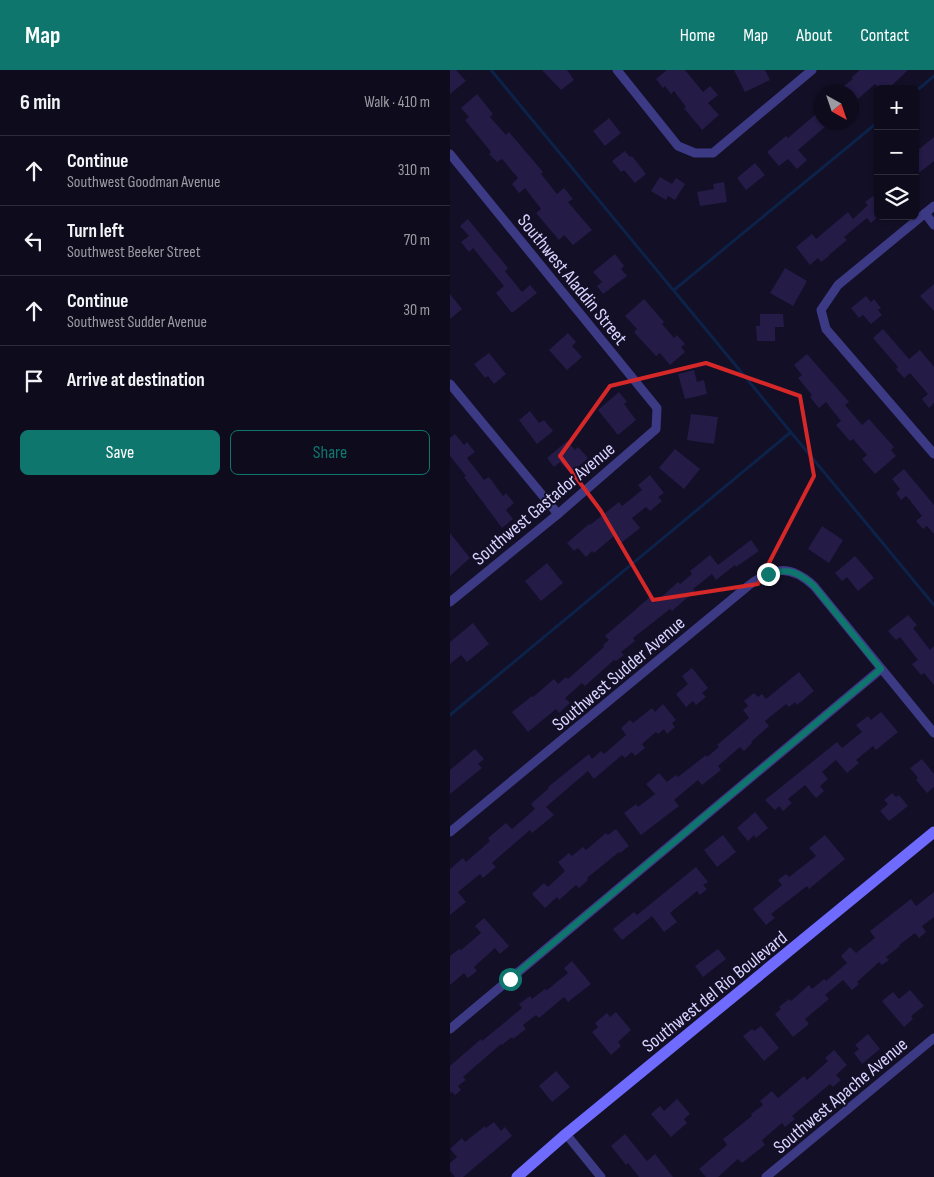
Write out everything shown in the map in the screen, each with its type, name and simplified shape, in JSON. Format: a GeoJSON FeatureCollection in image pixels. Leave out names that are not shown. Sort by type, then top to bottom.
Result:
{"type":"FeatureCollection","features":[{"type":"Feature","properties":{"kind":"street"},"geometry":{"type":"LineString","coordinates":[[617,70],[678,146],[695,153],[713,154],[810,71]]}},
{"type":"Feature","properties":{"kind":"street","name":"Southwest Aladdin Street"},"geometry":{"type":"LineString","coordinates":[[450,154],[657,408],[656,429]]}},
{"type":"Feature","properties":{"kind":"street"},"geometry":{"type":"LineString","coordinates":[[934,206],[838,285],[821,310],[826,328],[934,454]]}},
{"type":"Feature","properties":{"kind":"street"},"geometry":{"type":"LineString","coordinates":[[924,213],[934,225]]}},
{"type":"Feature","properties":{"kind":"street"},"geometry":{"type":"LineString","coordinates":[[450,384],[558,514]]}},
{"type":"Feature","properties":{"kind":"street","name":"Southwest Gastador Avenue"},"geometry":{"type":"LineString","coordinates":[[450,602],[558,514],[656,429]]}},
{"type":"Feature","properties":{"kind":"street","name":"Southwest Sudder Avenue"},"geometry":{"type":"LineString","coordinates":[[450,832],[759,578],[777,571],[798,573],[814,586],[934,733]]}},
{"type":"Feature","properties":{"kind":"street"},"geometry":{"type":"LineString","coordinates":[[450,1029],[881,669]]}},
{"type":"Feature","properties":{"kind":"street","name":"Southwest del Rio Boulevard"},"geometry":{"type":"LineString","coordinates":[[517,1177],[566,1134],[934,832]]}},
{"type":"Feature","properties":{"kind":"street","name":"Southwest Apache Avenue"},"geometry":{"type":"LineString","coordinates":[[766,1177],[934,1038]]}},
{"type":"Feature","properties":{"kind":"street"},"geometry":{"type":"LineString","coordinates":[[566,1134],[601,1177]]}},
{"type":"Feature","properties":{"kind":"highlighted area"},"geometry":{"type":"Polygon","coordinates":[[[706,363],[800,396],[814,476],[758,584],[653,600],[601,511],[560,456],[610,386],[706,363]]]}},
{"type":"Feature","properties":{"kind":"building"},"geometry":{"type":"Polygon","coordinates":[[[450,70],[456,70],[466,81],[450,94],[450,70]]]}},
{"type":"Feature","properties":{"kind":"building"},"geometry":{"type":"Polygon","coordinates":[[[542,70],[567,70],[574,80],[561,90],[542,70]]]}},
{"type":"Feature","properties":{"kind":"building"},"geometry":{"type":"Polygon","coordinates":[[[667,70],[685,70],[703,92],[710,86],[718,95],[708,103],[719,115],[702,130],[684,108],[686,107],[674,91],[671,94],[656,79],[667,70]]]}},
{"type":"Feature","properties":{"kind":"building"},"geometry":{"type":"Polygon","coordinates":[[[734,70],[765,70],[770,80],[745,92],[734,70]]]}},
{"type":"Feature","properties":{"kind":"building"},"geometry":{"type":"Polygon","coordinates":[[[860,70],[908,70],[892,85],[875,84],[859,98],[859,85],[845,85],[853,79],[851,78],[860,70]]]}},
{"type":"Feature","properties":{"kind":"building"},"geometry":{"type":"Polygon","coordinates":[[[477,94],[493,114],[490,117],[506,135],[509,132],[543,172],[541,174],[557,194],[564,188],[573,199],[568,202],[592,230],[573,245],[564,235],[559,240],[536,213],[541,209],[525,188],[519,193],[512,184],[518,178],[502,159],[497,162],[489,154],[491,152],[465,120],[469,117],[461,108],[477,94]]]}},
{"type":"Feature","properties":{"kind":"building"},"geometry":{"type":"Polygon","coordinates":[[[814,116],[814,130],[821,130],[798,150],[807,160],[797,169],[788,159],[779,166],[767,152],[786,136],[788,138],[814,116]]]}},
{"type":"Feature","properties":{"kind":"building"},"geometry":{"type":"Polygon","coordinates":[[[609,118],[621,133],[605,146],[593,131],[609,118]]]}},
{"type":"Feature","properties":{"kind":"building"},"geometry":{"type":"Polygon","coordinates":[[[934,137],[934,161],[919,173],[920,152],[919,149],[934,137]]]}},
{"type":"Feature","properties":{"kind":"building"},"geometry":{"type":"Polygon","coordinates":[[[625,151],[630,157],[632,156],[646,174],[635,183],[624,170],[621,172],[612,161],[625,151]]]}},
{"type":"Feature","properties":{"kind":"building"},"geometry":{"type":"Polygon","coordinates":[[[755,163],[765,175],[746,190],[737,178],[755,163]]]}},
{"type":"Feature","properties":{"kind":"building"},"geometry":{"type":"Polygon","coordinates":[[[660,177],[672,184],[676,178],[685,184],[675,200],[668,196],[666,200],[651,191],[660,177]]]}},
{"type":"Feature","properties":{"kind":"building"},"geometry":{"type":"Polygon","coordinates":[[[724,182],[727,202],[700,206],[697,192],[714,189],[713,184],[724,182]]]}},
{"type":"Feature","properties":{"kind":"building"},"geometry":{"type":"Polygon","coordinates":[[[873,196],[874,197],[874,220],[871,223],[867,218],[844,237],[847,240],[829,256],[821,262],[818,258],[810,265],[796,247],[812,234],[816,239],[848,212],[853,219],[868,205],[865,202],[873,196]]]}},
{"type":"Feature","properties":{"kind":"building"},"geometry":{"type":"Polygon","coordinates":[[[468,219],[508,268],[505,271],[522,292],[530,285],[537,293],[512,313],[496,293],[504,286],[473,248],[469,252],[461,242],[469,236],[460,226],[468,219]]]}},
{"type":"Feature","properties":{"kind":"building"},"geometry":{"type":"Polygon","coordinates":[[[615,254],[624,266],[621,269],[627,276],[603,294],[597,286],[602,282],[593,272],[615,254]]]}},
{"type":"Feature","properties":{"kind":"building"},"geometry":{"type":"Polygon","coordinates":[[[785,268],[807,281],[793,306],[770,293],[785,268]]]}},
{"type":"Feature","properties":{"kind":"building"},"geometry":{"type":"Polygon","coordinates":[[[934,284],[934,311],[920,296],[934,284]]]}},
{"type":"Feature","properties":{"kind":"building"},"geometry":{"type":"Polygon","coordinates":[[[450,294],[462,309],[450,319],[450,294]]]}},
{"type":"Feature","properties":{"kind":"building"},"geometry":{"type":"Polygon","coordinates":[[[866,296],[871,302],[874,299],[881,308],[878,310],[882,315],[871,324],[863,315],[859,318],[851,308],[866,296]]]}},
{"type":"Feature","properties":{"kind":"building"},"geometry":{"type":"Polygon","coordinates":[[[644,299],[664,322],[662,324],[674,338],[677,335],[685,344],[681,347],[685,352],[670,365],[660,353],[656,356],[642,341],[634,332],[637,329],[625,316],[644,299]]]}},
{"type":"Feature","properties":{"kind":"building"},"geometry":{"type":"Polygon","coordinates":[[[760,314],[783,314],[784,327],[775,327],[775,341],[757,341],[756,326],[760,326],[760,314]]]}},
{"type":"Feature","properties":{"kind":"building"},"geometry":{"type":"Polygon","coordinates":[[[883,329],[909,359],[920,350],[934,367],[934,403],[929,408],[922,399],[928,394],[910,373],[904,378],[896,369],[898,367],[873,338],[883,329]]]}},
{"type":"Feature","properties":{"kind":"building"},"geometry":{"type":"Polygon","coordinates":[[[568,333],[576,342],[572,346],[582,357],[567,370],[549,350],[568,333]]]}},
{"type":"Feature","properties":{"kind":"building"},"geometry":{"type":"Polygon","coordinates":[[[489,353],[506,374],[494,384],[488,376],[485,378],[474,364],[489,353]]]}},
{"type":"Feature","properties":{"kind":"building"},"geometry":{"type":"Polygon","coordinates":[[[807,354],[849,402],[845,405],[862,425],[869,419],[894,447],[891,450],[896,456],[875,474],[862,459],[867,455],[853,439],[850,441],[836,425],[841,421],[826,402],[819,408],[810,397],[812,395],[798,378],[802,375],[794,365],[807,354]]]}},
{"type":"Feature","properties":{"kind":"building"},"geometry":{"type":"Polygon","coordinates":[[[694,370],[697,382],[704,380],[707,394],[685,399],[678,374],[694,370]]]}},
{"type":"Feature","properties":{"kind":"building"},"geometry":{"type":"Polygon","coordinates":[[[619,392],[627,402],[624,404],[636,420],[618,435],[598,410],[619,392]]]}},
{"type":"Feature","properties":{"kind":"building"},"geometry":{"type":"Polygon","coordinates":[[[530,411],[539,423],[544,420],[553,431],[537,444],[519,420],[530,411]]]}},
{"type":"Feature","properties":{"kind":"building"},"geometry":{"type":"Polygon","coordinates":[[[691,414],[718,417],[714,444],[687,440],[691,414]]]}},
{"type":"Feature","properties":{"kind":"building"},"geometry":{"type":"Polygon","coordinates":[[[455,434],[464,445],[467,442],[475,452],[467,458],[484,480],[489,477],[503,496],[506,493],[514,503],[506,510],[513,519],[502,528],[450,456],[450,438],[455,434]]]}},
{"type":"Feature","properties":{"kind":"building"},"geometry":{"type":"Polygon","coordinates":[[[567,441],[575,450],[578,447],[588,458],[571,473],[560,462],[554,467],[547,458],[567,441]]]}},
{"type":"Feature","properties":{"kind":"building"},"geometry":{"type":"Polygon","coordinates":[[[675,449],[700,469],[684,489],[659,468],[675,449]]]}},
{"type":"Feature","properties":{"kind":"building"},"geometry":{"type":"Polygon","coordinates":[[[904,469],[934,505],[934,534],[927,526],[923,529],[916,521],[922,516],[909,499],[906,496],[901,500],[896,493],[900,489],[892,479],[904,469]]]}},
{"type":"Feature","properties":{"kind":"building"},"geometry":{"type":"Polygon","coordinates":[[[650,475],[664,493],[658,497],[662,501],[650,511],[646,507],[632,518],[640,528],[620,544],[614,536],[594,553],[592,551],[586,557],[578,548],[574,551],[567,543],[619,502],[622,506],[642,490],[638,485],[650,475]]]}},
{"type":"Feature","properties":{"kind":"building"},"geometry":{"type":"Polygon","coordinates":[[[822,526],[843,540],[829,563],[808,549],[822,526]]]}},
{"type":"Feature","properties":{"kind":"building"},"geometry":{"type":"Polygon","coordinates":[[[450,533],[470,558],[450,576],[450,533]]]}},
{"type":"Feature","properties":{"kind":"building"},"geometry":{"type":"Polygon","coordinates":[[[751,540],[759,551],[736,567],[735,565],[716,580],[712,574],[693,589],[695,591],[672,611],[670,609],[633,638],[635,641],[621,652],[624,655],[616,661],[614,660],[585,686],[582,683],[565,698],[570,703],[559,713],[556,709],[528,732],[512,712],[554,679],[558,684],[566,677],[568,679],[604,647],[603,645],[609,640],[605,636],[650,597],[655,603],[678,582],[680,584],[692,574],[690,571],[710,555],[718,565],[751,540]]]}},
{"type":"Feature","properties":{"kind":"building"},"geometry":{"type":"Polygon","coordinates":[[[855,556],[874,578],[858,591],[847,577],[842,581],[835,573],[855,556]]]}},
{"type":"Feature","properties":{"kind":"building"},"geometry":{"type":"Polygon","coordinates":[[[547,563],[563,583],[541,601],[525,581],[547,563]]]}},
{"type":"Feature","properties":{"kind":"building"},"geometry":{"type":"Polygon","coordinates":[[[908,615],[917,625],[913,628],[930,650],[934,646],[934,685],[924,673],[921,675],[912,664],[918,660],[900,637],[896,640],[888,631],[908,615]]]}},
{"type":"Feature","properties":{"kind":"building"},"geometry":{"type":"Polygon","coordinates":[[[473,623],[489,644],[467,662],[461,655],[450,664],[450,642],[473,623]]]}},
{"type":"Feature","properties":{"kind":"building"},"geometry":{"type":"Polygon","coordinates":[[[692,668],[708,688],[702,693],[706,697],[696,705],[693,701],[686,707],[676,694],[688,684],[682,676],[692,668]]]}},
{"type":"Feature","properties":{"kind":"building"},"geometry":{"type":"Polygon","coordinates":[[[799,672],[814,691],[797,705],[795,702],[789,707],[786,704],[765,721],[769,726],[744,751],[740,747],[718,766],[721,770],[702,785],[698,780],[674,800],[679,806],[641,835],[624,813],[636,804],[638,807],[655,794],[646,784],[659,773],[667,782],[676,775],[678,777],[706,755],[707,757],[719,747],[717,745],[749,718],[743,710],[748,706],[744,701],[754,693],[758,697],[762,694],[766,699],[799,672]]]}},
{"type":"Feature","properties":{"kind":"building"},"geometry":{"type":"Polygon","coordinates":[[[663,704],[676,720],[672,723],[675,727],[667,734],[664,729],[658,734],[656,732],[642,744],[645,748],[635,756],[632,752],[625,758],[622,755],[594,779],[588,771],[546,807],[554,815],[532,833],[530,830],[492,863],[496,867],[483,878],[480,874],[458,892],[466,902],[450,915],[450,869],[463,858],[466,862],[490,841],[488,838],[506,823],[512,829],[535,809],[531,804],[548,787],[589,754],[592,759],[601,751],[604,754],[626,735],[621,728],[630,720],[633,723],[652,708],[655,712],[663,704]]]}},
{"type":"Feature","properties":{"kind":"building"},"geometry":{"type":"Polygon","coordinates":[[[881,712],[898,732],[876,750],[873,746],[856,760],[859,763],[847,773],[836,760],[822,772],[828,779],[820,786],[824,791],[816,798],[805,785],[788,799],[792,803],[783,811],[779,806],[775,810],[765,800],[837,742],[842,748],[862,732],[856,725],[868,716],[871,720],[881,712]]]}},
{"type":"Feature","properties":{"kind":"building"},"geometry":{"type":"Polygon","coordinates":[[[475,749],[484,759],[478,764],[482,768],[450,794],[450,770],[475,749]]]}},
{"type":"Feature","properties":{"kind":"building"},"geometry":{"type":"Polygon","coordinates":[[[922,759],[934,774],[934,787],[927,793],[916,780],[918,778],[910,768],[922,759]]]}},
{"type":"Feature","properties":{"kind":"building"},"geometry":{"type":"Polygon","coordinates":[[[892,793],[896,797],[899,795],[908,806],[889,821],[880,811],[888,804],[884,800],[892,793]]]}},
{"type":"Feature","properties":{"kind":"building"},"geometry":{"type":"Polygon","coordinates":[[[755,812],[768,828],[756,838],[754,835],[748,841],[737,828],[755,812]]]}},
{"type":"Feature","properties":{"kind":"building"},"geometry":{"type":"Polygon","coordinates":[[[616,829],[629,846],[587,878],[588,880],[579,888],[576,885],[559,900],[557,897],[545,908],[532,894],[544,883],[548,887],[565,871],[558,862],[569,853],[572,856],[583,847],[586,850],[606,833],[608,835],[616,829]]]}},
{"type":"Feature","properties":{"kind":"building"},"geometry":{"type":"Polygon","coordinates":[[[723,835],[736,852],[717,867],[704,850],[723,835]]]}},
{"type":"Feature","properties":{"kind":"building"},"geometry":{"type":"Polygon","coordinates":[[[825,835],[845,859],[809,889],[807,886],[771,914],[775,918],[766,925],[753,909],[782,885],[778,880],[786,874],[789,877],[816,856],[809,848],[825,835]]]}},
{"type":"Feature","properties":{"kind":"building"},"geometry":{"type":"Polygon","coordinates":[[[696,867],[708,882],[703,885],[707,889],[700,895],[697,891],[670,913],[677,922],[664,932],[652,916],[622,940],[613,929],[634,912],[637,915],[696,867]]]}},
{"type":"Feature","properties":{"kind":"building"},"geometry":{"type":"Polygon","coordinates":[[[934,892],[934,917],[922,926],[926,932],[919,938],[915,933],[899,945],[886,957],[889,960],[882,965],[879,962],[857,982],[859,984],[852,990],[843,980],[825,995],[829,999],[805,1019],[809,1024],[793,1037],[775,1014],[781,1009],[779,1007],[789,999],[791,1001],[809,985],[812,989],[824,979],[826,981],[847,963],[841,956],[850,947],[856,953],[875,938],[870,931],[911,899],[916,906],[934,892]]]}},
{"type":"Feature","properties":{"kind":"building"},"geometry":{"type":"Polygon","coordinates":[[[484,918],[509,946],[500,954],[495,948],[474,967],[477,971],[468,978],[464,973],[450,985],[450,956],[459,949],[461,950],[481,933],[475,926],[484,918]]]}},
{"type":"Feature","properties":{"kind":"building"},"geometry":{"type":"Polygon","coordinates":[[[718,949],[726,959],[703,977],[695,966],[718,949]]]}},
{"type":"Feature","properties":{"kind":"building"},"geometry":{"type":"Polygon","coordinates":[[[572,961],[591,984],[568,1002],[564,997],[539,1018],[536,1015],[523,1025],[526,1029],[513,1039],[512,1037],[501,1044],[463,1077],[466,1080],[458,1086],[461,1090],[455,1095],[452,1092],[450,1093],[450,1066],[481,1039],[482,1041],[522,1008],[519,1004],[530,996],[532,999],[545,989],[547,990],[568,973],[564,968],[572,961]]]}},
{"type":"Feature","properties":{"kind":"building"},"geometry":{"type":"Polygon","coordinates":[[[910,990],[924,1006],[911,1016],[913,1019],[904,1027],[882,1001],[893,992],[899,999],[910,990]]]}},
{"type":"Feature","properties":{"kind":"building"},"geometry":{"type":"Polygon","coordinates":[[[616,1012],[631,1030],[618,1042],[621,1046],[611,1055],[592,1032],[598,1027],[595,1023],[607,1013],[610,1017],[616,1012]]]}},
{"type":"Feature","properties":{"kind":"building"},"geometry":{"type":"Polygon","coordinates":[[[761,1026],[779,1048],[764,1061],[743,1036],[752,1029],[754,1031],[761,1026]]]}},
{"type":"Feature","properties":{"kind":"building"},"geometry":{"type":"Polygon","coordinates":[[[868,1034],[880,1049],[862,1064],[854,1053],[859,1049],[855,1045],[868,1034]]]}},
{"type":"Feature","properties":{"kind":"building"},"geometry":{"type":"Polygon","coordinates":[[[834,1050],[847,1065],[836,1075],[841,1080],[833,1087],[830,1084],[792,1116],[795,1119],[785,1127],[782,1123],[762,1140],[765,1145],[742,1163],[738,1159],[718,1177],[706,1177],[699,1169],[727,1145],[723,1139],[763,1105],[760,1101],[772,1091],[778,1098],[804,1076],[807,1080],[828,1061],[825,1058],[834,1050]]]}},
{"type":"Feature","properties":{"kind":"building"},"geometry":{"type":"Polygon","coordinates":[[[556,1071],[570,1087],[552,1102],[539,1086],[556,1071]]]}},
{"type":"Feature","properties":{"kind":"building"},"geometry":{"type":"Polygon","coordinates":[[[677,1099],[690,1114],[684,1119],[687,1123],[671,1137],[651,1114],[660,1106],[664,1111],[677,1099]]]}},
{"type":"Feature","properties":{"kind":"building"},"geometry":{"type":"Polygon","coordinates":[[[494,1122],[501,1131],[505,1127],[512,1136],[463,1177],[455,1177],[450,1171],[450,1163],[457,1157],[450,1149],[462,1138],[465,1142],[485,1126],[486,1128],[494,1122]]]}},
{"type":"Feature","properties":{"kind":"building"},"geometry":{"type":"Polygon","coordinates":[[[625,1134],[647,1161],[655,1154],[673,1177],[639,1177],[628,1163],[626,1165],[611,1146],[625,1134]]]}},
{"type":"Feature","properties":{"kind":"waterway"},"geometry":{"type":"LineString","coordinates":[[491,70],[934,605]]}},
{"type":"Feature","properties":{"kind":"waterway"},"geometry":{"type":"LineString","coordinates":[[919,89],[934,76]]}},
{"type":"Feature","properties":{"kind":"waterway"},"geometry":{"type":"LineString","coordinates":[[674,290],[874,125]]}},
{"type":"Feature","properties":{"kind":"waterway"},"geometry":{"type":"LineString","coordinates":[[450,715],[791,432]]}},
{"type":"Feature","properties":{"kind":"route"},"geometry":{"type":"LineString","coordinates":[[510,979],[881,669],[814,586],[806,579],[798,573],[787,571],[777,571],[768,574]]}}]}
